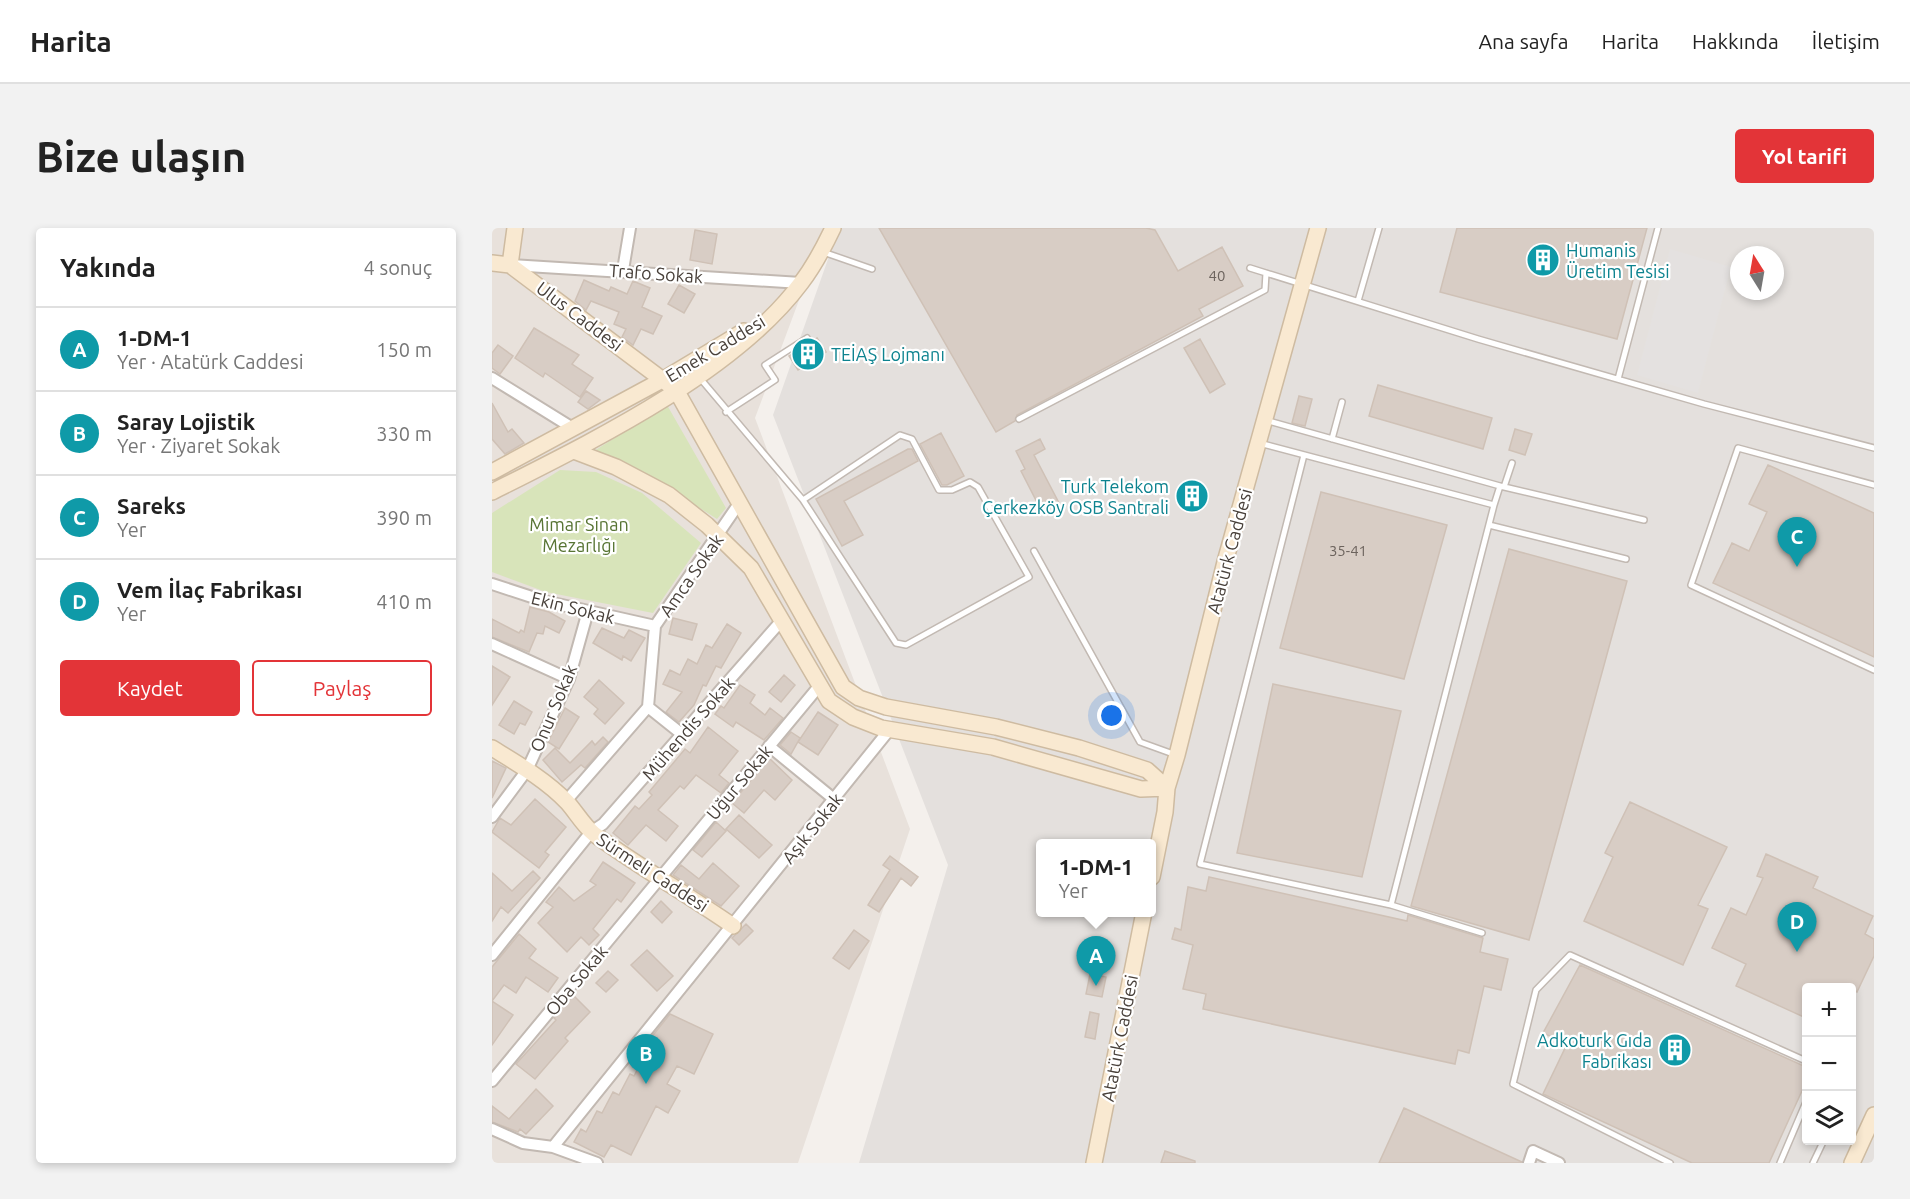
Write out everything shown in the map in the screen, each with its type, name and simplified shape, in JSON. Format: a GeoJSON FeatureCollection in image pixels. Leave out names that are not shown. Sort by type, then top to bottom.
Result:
{"type":"FeatureCollection","features":[{"type":"Feature","properties":{"kind":"street"},"geometry":{"type":"LineString","coordinates":[[510,265],[515,228]]}},
{"type":"Feature","properties":{"kind":"street"},"geometry":{"type":"LineString","coordinates":[[623,270],[630,228]]}},
{"type":"Feature","properties":{"kind":"street"},"geometry":{"type":"LineString","coordinates":[[772,314],[801,284],[822,251],[833,228]]}},
{"type":"Feature","properties":{"kind":"street","name":"Atatürk Caddesi"},"geometry":{"type":"LineString","coordinates":[[1156,858],[1167,788],[1225,562],[1318,228]]}},
{"type":"Feature","properties":{"kind":"street","name":"Ulus Caddesi"},"geometry":{"type":"LineString","coordinates":[[492,262],[510,265],[676,390],[843,687],[886,707],[996,727],[1079,748],[1147,770],[1167,788]]}},
{"type":"Feature","properties":{"kind":"street","name":"Trafo Sokak"},"geometry":{"type":"LineString","coordinates":[[510,265],[623,270],[801,284]]}},
{"type":"Feature","properties":{"kind":"street","name":"Emek Caddesi"},"geometry":{"type":"LineString","coordinates":[[494,469],[664,379],[772,314]]}},
{"type":"Feature","properties":{"kind":"street","name":"Emek Caddesi"},"geometry":{"type":"LineString","coordinates":[[492,492],[574,451],[676,390],[736,347],[772,314]]}},
{"type":"Feature","properties":{"kind":"street"},"geometry":{"type":"LineString","coordinates":[[492,378],[571,427]]}},
{"type":"Feature","properties":{"kind":"street"},"geometry":{"type":"LineString","coordinates":[[574,451],[616,467],[669,495],[752,568],[829,700],[853,717],[890,729],[993,747],[1141,789],[1167,788]]}},
{"type":"Feature","properties":{"kind":"street","name":"Amca Sokak"},"geometry":{"type":"LineString","coordinates":[[648,707],[655,627],[740,502]]}},
{"type":"Feature","properties":{"kind":"street","name":"Ekin Sokak"},"geometry":{"type":"LineString","coordinates":[[492,584],[544,601],[655,627]]}},
{"type":"Feature","properties":{"kind":"street","name":"Onur Sokak"},"geometry":{"type":"LineString","coordinates":[[492,817],[527,770],[569,679],[588,611]]}},
{"type":"Feature","properties":{"kind":"street","name":"Mühendis Sokak"},"geometry":{"type":"LineString","coordinates":[[591,832],[603,824],[782,620]]}},
{"type":"Feature","properties":{"kind":"street"},"geometry":{"type":"LineString","coordinates":[[492,644],[569,679]]}},
{"type":"Feature","properties":{"kind":"street","name":"Uğur Sokak"},"geometry":{"type":"LineString","coordinates":[[659,879],[820,685]]}},
{"type":"Feature","properties":{"kind":"street"},"geometry":{"type":"LineString","coordinates":[[566,801],[648,707],[682,735]]}},
{"type":"Feature","properties":{"kind":"street","name":"Aşık Sokak"},"geometry":{"type":"LineString","coordinates":[[553,1147],[890,729]]}},
{"type":"Feature","properties":{"kind":"street"},"geometry":{"type":"LineString","coordinates":[[769,746],[835,800]]}},
{"type":"Feature","properties":{"kind":"street","name":"Sürmeli Caddesi"},"geometry":{"type":"LineString","coordinates":[[492,748],[527,770],[566,801],[591,832],[733,926]]}},
{"type":"Feature","properties":{"kind":"street"},"geometry":{"type":"LineString","coordinates":[[492,955],[591,832]]}},
{"type":"Feature","properties":{"kind":"street","name":"Oba Sokak"},"geometry":{"type":"LineString","coordinates":[[492,1082],[659,879]]}},
{"type":"Feature","properties":{"kind":"street","name":"Atatürk Caddesi"},"geometry":{"type":"LineString","coordinates":[[1094,1163],[1143,917]]}},
{"type":"Feature","properties":{"kind":"street"},"geometry":{"type":"LineString","coordinates":[[1852,1163],[1874,1115]]}},
{"type":"Feature","properties":{"kind":"street"},"geometry":{"type":"LineString","coordinates":[[492,1129],[523,1143],[553,1147],[597,1163]]}},
{"type":"Feature","properties":{"kind":"street"},"geometry":{"type":"LineString","coordinates":[[1529,1163],[1533,1151],[1559,1163]]}},
{"type":"Feature","properties":{"kind":"lane"},"geometry":{"type":"LineString","coordinates":[[1358,301],[1379,228]]}},
{"type":"Feature","properties":{"kind":"lane"},"geometry":{"type":"LineString","coordinates":[[1618,379],[1658,228]]}},
{"type":"Feature","properties":{"kind":"lane"},"geometry":{"type":"LineString","coordinates":[[822,251],[872,269]]}},
{"type":"Feature","properties":{"kind":"lane"},"geometry":{"type":"LineString","coordinates":[[1250,268],[1478,339],[1874,448]]}},
{"type":"Feature","properties":{"kind":"lane"},"geometry":{"type":"LineString","coordinates":[[1019,419],[1266,290],[1266,273]]}},
{"type":"Feature","properties":{"kind":"lane"},"geometry":{"type":"LineString","coordinates":[[726,412],[775,380],[765,365],[807,338]]}},
{"type":"Feature","properties":{"kind":"lane"},"geometry":{"type":"LineString","coordinates":[[698,376],[726,412],[803,500],[896,643],[906,645],[1029,577],[978,487],[970,483],[952,490],[939,490],[912,439],[907,436],[900,435],[803,500]]}},
{"type":"Feature","properties":{"kind":"lane"},"geometry":{"type":"LineString","coordinates":[[1332,439],[1342,402]]}},
{"type":"Feature","properties":{"kind":"lane"},"geometry":{"type":"LineString","coordinates":[[1264,420],[1502,486],[1644,520]]}},
{"type":"Feature","properties":{"kind":"lane"},"geometry":{"type":"LineString","coordinates":[[1258,443],[1494,505]]}},
{"type":"Feature","properties":{"kind":"lane"},"geometry":{"type":"LineString","coordinates":[[1874,485],[1738,448],[1691,585],[1874,670]]}},
{"type":"Feature","properties":{"kind":"lane"},"geometry":{"type":"LineString","coordinates":[[1304,455],[1200,864],[1390,904],[1482,933]]}},
{"type":"Feature","properties":{"kind":"lane"},"geometry":{"type":"LineString","coordinates":[[1390,904],[1494,505],[1512,463]]}},
{"type":"Feature","properties":{"kind":"lane"},"geometry":{"type":"LineString","coordinates":[[1489,525],[1626,559]]}},
{"type":"Feature","properties":{"kind":"lane"},"geometry":{"type":"LineString","coordinates":[[1034,551],[1140,742],[1177,755]]}},
{"type":"Feature","properties":{"kind":"lane"},"geometry":{"type":"LineString","coordinates":[[1670,1163],[1513,1084],[1536,990],[1570,955],[1802,1059]]}},
{"type":"Feature","properties":{"kind":"lane"},"geometry":{"type":"LineString","coordinates":[[1780,1163],[1802,1111]]}},
{"type":"Feature","properties":{"kind":"lane"},"geometry":{"type":"LineString","coordinates":[[1814,1163],[1822,1145]]}},
{"type":"Feature","properties":{"kind":"shaded area"},"geometry":{"type":"Polygon","coordinates":[[[492,228],[826,228],[755,418],[910,829],[798,1163],[492,1163],[492,228]]]}},
{"type":"Feature","properties":{"kind":"shaded area"},"geometry":{"type":"Polygon","coordinates":[[[839,228],[1874,228],[1874,1163],[859,1163],[948,865],[773,415],[839,228]]]}},
{"type":"Feature","properties":{"kind":"shaded area"},"geometry":{"type":"Polygon","coordinates":[[[1670,249],[1730,267],[1698,393],[1637,375],[1670,249]]]}},
{"type":"Feature","properties":{"kind":"green space"},"geometry":{"type":"Polygon","coordinates":[[[667,405],[726,508],[717,519],[651,477],[594,451],[667,405]]]}},
{"type":"Feature","properties":{"kind":"green space","name":"Mimar Sinan Mezarlığı"},"geometry":{"type":"Polygon","coordinates":[[[560,470],[596,472],[642,493],[701,543],[653,613],[546,592],[492,572],[492,513],[560,470]]]}},
{"type":"Feature","properties":{"kind":"building"},"geometry":{"type":"Polygon","coordinates":[[[879,228],[1146,228],[1155,230],[1178,271],[1222,247],[1243,286],[1199,309],[1203,316],[1017,415],[1015,421],[996,432],[879,228]]]}},
{"type":"Feature","properties":{"kind":"building","name":"Humanis Üretim Tesisi"},"geometry":{"type":"Polygon","coordinates":[[[1457,228],[1647,228],[1617,339],[1440,292],[1457,228]]]}},
{"type":"Feature","properties":{"kind":"building"},"geometry":{"type":"Polygon","coordinates":[[[695,230],[717,234],[712,264],[690,260],[695,230]]]}},
{"type":"Feature","properties":{"kind":"building"},"geometry":{"type":"Polygon","coordinates":[[[584,280],[609,291],[611,287],[627,294],[633,281],[650,288],[642,307],[662,316],[653,334],[641,329],[633,345],[622,337],[626,329],[614,324],[619,312],[591,301],[586,310],[575,301],[584,280]]]}},
{"type":"Feature","properties":{"kind":"building"},"geometry":{"type":"Polygon","coordinates":[[[679,285],[695,294],[684,313],[668,304],[679,285]]]}},
{"type":"Feature","properties":{"kind":"building"},"geometry":{"type":"Polygon","coordinates":[[[534,328],[579,355],[572,364],[593,378],[580,397],[545,373],[543,377],[515,358],[534,328]]]}},
{"type":"Feature","properties":{"kind":"building","name":"TEİAŞ Lojmanı"},"geometry":{"type":"Polygon","coordinates":[[[817,338],[826,352],[798,370],[789,356],[817,338]]]}},
{"type":"Feature","properties":{"kind":"building"},"geometry":{"type":"Polygon","coordinates":[[[1200,339],[1225,384],[1210,393],[1184,348],[1200,339]]]}},
{"type":"Feature","properties":{"kind":"building"},"geometry":{"type":"Polygon","coordinates":[[[498,345],[513,356],[500,374],[492,368],[492,353],[498,345]]]}},
{"type":"Feature","properties":{"kind":"building"},"geometry":{"type":"Polygon","coordinates":[[[1378,385],[1492,418],[1483,449],[1369,416],[1378,385]]]}},
{"type":"Feature","properties":{"kind":"building"},"geometry":{"type":"Polygon","coordinates":[[[586,391],[600,400],[588,409],[578,402],[586,391]]]}},
{"type":"Feature","properties":{"kind":"building"},"geometry":{"type":"Polygon","coordinates":[[[1299,396],[1312,399],[1305,426],[1292,423],[1299,396]]]}},
{"type":"Feature","properties":{"kind":"building"},"geometry":{"type":"Polygon","coordinates":[[[492,403],[508,432],[512,429],[524,443],[505,454],[492,439],[492,403]]]}},
{"type":"Feature","properties":{"kind":"building"},"geometry":{"type":"Polygon","coordinates":[[[1515,429],[1532,434],[1525,455],[1509,450],[1515,429]]]}},
{"type":"Feature","properties":{"kind":"building"},"geometry":{"type":"Polygon","coordinates":[[[941,433],[964,476],[947,485],[942,485],[920,444],[941,433]]]}},
{"type":"Feature","properties":{"kind":"building"},"geometry":{"type":"Polygon","coordinates":[[[1040,439],[1045,449],[1034,455],[1059,503],[1042,512],[1021,471],[1025,469],[1016,451],[1040,439]]]}},
{"type":"Feature","properties":{"kind":"building"},"geometry":{"type":"Polygon","coordinates":[[[908,449],[912,449],[918,461],[844,501],[863,535],[842,546],[816,499],[908,449]]]}},
{"type":"Feature","properties":{"kind":"building"},"geometry":{"type":"Polygon","coordinates":[[[1768,465],[1874,513],[1874,657],[1713,583],[1732,543],[1749,551],[1767,512],[1749,504],[1768,465]]]}},
{"type":"Feature","properties":{"kind":"building","name":"Turk Telekom Çerkezköy OSB Santrali"},"geometry":{"type":"Polygon","coordinates":[[[1185,483],[1204,487],[1199,509],[1180,505],[1185,483]]]}},
{"type":"Feature","properties":{"kind":"building"},"geometry":{"type":"Polygon","coordinates":[[[1321,492],[1447,525],[1404,679],[1280,648],[1321,492]]]}},
{"type":"Feature","properties":{"kind":"building"},"geometry":{"type":"Polygon","coordinates":[[[1509,549],[1627,581],[1529,940],[1411,906],[1509,549]]]}},
{"type":"Feature","properties":{"kind":"building"},"geometry":{"type":"Polygon","coordinates":[[[530,607],[549,612],[565,621],[559,633],[545,626],[543,634],[537,633],[529,652],[492,637],[492,619],[519,633],[521,630],[524,632],[530,607]]]}},
{"type":"Feature","properties":{"kind":"building"},"geometry":{"type":"Polygon","coordinates":[[[673,618],[697,624],[692,640],[669,634],[673,618]]]}},
{"type":"Feature","properties":{"kind":"building"},"geometry":{"type":"Polygon","coordinates":[[[727,624],[741,633],[721,668],[716,666],[706,686],[703,685],[694,705],[679,722],[666,712],[682,692],[663,684],[670,670],[680,675],[688,659],[697,664],[706,645],[712,648],[727,624]]]}},
{"type":"Feature","properties":{"kind":"building"},"geometry":{"type":"Polygon","coordinates":[[[602,628],[624,638],[629,630],[645,638],[631,661],[623,656],[622,660],[593,643],[602,628]]]}},
{"type":"Feature","properties":{"kind":"building"},"geometry":{"type":"Polygon","coordinates":[[[492,666],[510,677],[492,705],[492,666]]]}},
{"type":"Feature","properties":{"kind":"building"},"geometry":{"type":"Polygon","coordinates":[[[784,675],[795,685],[781,702],[769,692],[784,675]]]}},
{"type":"Feature","properties":{"kind":"building"},"geometry":{"type":"Polygon","coordinates":[[[599,680],[624,703],[605,724],[594,714],[598,709],[584,697],[599,680]]]}},
{"type":"Feature","properties":{"kind":"building"},"geometry":{"type":"Polygon","coordinates":[[[1273,684],[1401,711],[1362,877],[1237,853],[1273,684]]]}},
{"type":"Feature","properties":{"kind":"building"},"geometry":{"type":"Polygon","coordinates":[[[740,685],[755,695],[750,703],[765,715],[770,708],[783,718],[764,740],[736,722],[733,727],[715,714],[721,706],[724,708],[740,685]]]}},
{"type":"Feature","properties":{"kind":"building"},"geometry":{"type":"Polygon","coordinates":[[[514,701],[532,712],[525,725],[520,723],[514,734],[499,725],[514,701]]]}},
{"type":"Feature","properties":{"kind":"building"},"geometry":{"type":"Polygon","coordinates":[[[565,708],[579,717],[559,749],[548,742],[565,708]]]}},
{"type":"Feature","properties":{"kind":"building"},"geometry":{"type":"Polygon","coordinates":[[[818,712],[838,725],[818,755],[798,742],[818,712]]]}},
{"type":"Feature","properties":{"kind":"building"},"geometry":{"type":"Polygon","coordinates":[[[708,727],[738,751],[719,775],[729,783],[721,793],[696,775],[684,789],[680,786],[658,810],[678,826],[666,841],[646,825],[628,845],[613,833],[635,806],[639,809],[652,795],[649,792],[685,749],[690,753],[708,727]]]}},
{"type":"Feature","properties":{"kind":"building"},"geometry":{"type":"Polygon","coordinates":[[[791,732],[800,738],[791,754],[780,745],[791,732]]]}},
{"type":"Feature","properties":{"kind":"building"},"geometry":{"type":"Polygon","coordinates":[[[603,737],[608,742],[585,768],[581,765],[562,782],[543,760],[555,748],[570,763],[592,741],[595,745],[603,737]]]}},
{"type":"Feature","properties":{"kind":"building"},"geometry":{"type":"Polygon","coordinates":[[[769,758],[792,780],[775,800],[764,790],[744,813],[732,803],[769,758]]]}},
{"type":"Feature","properties":{"kind":"building"},"geometry":{"type":"Polygon","coordinates":[[[492,761],[506,768],[492,798],[492,761]]]}},
{"type":"Feature","properties":{"kind":"building"},"geometry":{"type":"Polygon","coordinates":[[[535,799],[566,827],[545,852],[549,855],[539,868],[492,832],[500,818],[511,825],[535,799]]]}},
{"type":"Feature","properties":{"kind":"building"},"geometry":{"type":"Polygon","coordinates":[[[1630,802],[1727,847],[1698,905],[1708,909],[1683,965],[1584,921],[1613,857],[1605,853],[1630,802]]]}},
{"type":"Feature","properties":{"kind":"building"},"geometry":{"type":"Polygon","coordinates":[[[739,815],[772,845],[759,858],[726,829],[739,815]]]}},
{"type":"Feature","properties":{"kind":"building"},"geometry":{"type":"Polygon","coordinates":[[[716,822],[726,831],[702,857],[693,850],[716,822]]]}},
{"type":"Feature","properties":{"kind":"building"},"geometry":{"type":"Polygon","coordinates":[[[1766,854],[1818,877],[1813,888],[1873,916],[1865,934],[1874,939],[1874,956],[1857,992],[1856,983],[1802,983],[1802,1016],[1736,986],[1746,964],[1712,948],[1731,908],[1746,915],[1763,878],[1757,876],[1766,854]]]}},
{"type":"Feature","properties":{"kind":"building"},"geometry":{"type":"Polygon","coordinates":[[[890,856],[918,877],[911,886],[901,878],[879,912],[868,905],[890,870],[883,865],[890,856]]]}},
{"type":"Feature","properties":{"kind":"building"},"geometry":{"type":"Polygon","coordinates":[[[603,862],[635,883],[621,902],[617,899],[593,929],[599,935],[589,945],[581,937],[567,952],[538,923],[553,907],[546,902],[559,887],[574,901],[596,885],[590,881],[603,862]]]}},
{"type":"Feature","properties":{"kind":"building"},"geometry":{"type":"Polygon","coordinates":[[[713,863],[739,886],[721,906],[673,875],[681,865],[699,879],[713,863]]]}},
{"type":"Feature","properties":{"kind":"building"},"geometry":{"type":"Polygon","coordinates":[[[533,871],[540,878],[508,913],[501,907],[492,921],[492,873],[512,891],[533,871]]]}},
{"type":"Feature","properties":{"kind":"building"},"geometry":{"type":"Polygon","coordinates":[[[1209,877],[1407,921],[1408,915],[1483,938],[1480,952],[1508,959],[1501,990],[1484,986],[1469,1053],[1458,1050],[1455,1064],[1203,1009],[1206,994],[1183,989],[1193,945],[1172,939],[1175,928],[1181,930],[1188,887],[1206,891],[1209,877]]]}},
{"type":"Feature","properties":{"kind":"building"},"geometry":{"type":"Polygon","coordinates":[[[661,901],[672,912],[662,923],[651,912],[661,901]]]}},
{"type":"Feature","properties":{"kind":"building"},"geometry":{"type":"Polygon","coordinates":[[[746,924],[753,931],[739,945],[732,938],[746,924]]]}},
{"type":"Feature","properties":{"kind":"building"},"geometry":{"type":"Polygon","coordinates":[[[854,930],[869,941],[849,969],[833,958],[854,930]]]}},
{"type":"Feature","properties":{"kind":"building"},"geometry":{"type":"Polygon","coordinates":[[[519,934],[536,949],[529,958],[558,978],[548,992],[526,977],[516,993],[504,985],[492,1001],[492,967],[519,934]]]}},
{"type":"Feature","properties":{"kind":"building"},"geometry":{"type":"Polygon","coordinates":[[[647,950],[673,976],[657,991],[631,965],[647,950]]]}},
{"type":"Feature","properties":{"kind":"building","name":"Adkoturk Gıda Fabrikası"},"geometry":{"type":"Polygon","coordinates":[[[1580,965],[1802,1065],[1802,1091],[1769,1163],[1692,1163],[1543,1094],[1567,1044],[1543,1033],[1580,965]]]}},
{"type":"Feature","properties":{"kind":"building"},"geometry":{"type":"Polygon","coordinates":[[[608,971],[618,980],[606,992],[596,983],[608,971]]]}},
{"type":"Feature","properties":{"kind":"building"},"geometry":{"type":"Polygon","coordinates":[[[1090,974],[1106,977],[1102,997],[1086,994],[1090,974]]]}},
{"type":"Feature","properties":{"kind":"building"},"geometry":{"type":"Polygon","coordinates":[[[573,995],[590,1012],[565,1038],[568,1041],[535,1079],[516,1064],[556,1020],[554,1018],[573,995]]]}},
{"type":"Feature","properties":{"kind":"building"},"geometry":{"type":"Polygon","coordinates":[[[492,1001],[513,1015],[492,1045],[492,1001]]]}},
{"type":"Feature","properties":{"kind":"building"},"geometry":{"type":"Polygon","coordinates":[[[1090,1012],[1099,1014],[1095,1039],[1085,1037],[1090,1012]]]}},
{"type":"Feature","properties":{"kind":"building"},"geometry":{"type":"Polygon","coordinates":[[[670,1014],[713,1034],[694,1074],[677,1066],[667,1084],[680,1091],[668,1113],[656,1106],[631,1155],[611,1145],[604,1157],[574,1142],[581,1129],[586,1132],[597,1111],[602,1113],[613,1092],[619,1095],[630,1074],[634,1076],[647,1051],[642,1049],[670,1014]]]}},
{"type":"Feature","properties":{"kind":"building"},"geometry":{"type":"Polygon","coordinates":[[[536,1089],[553,1106],[526,1134],[520,1129],[518,1132],[492,1122],[492,1106],[509,1119],[536,1089]]]}},
{"type":"Feature","properties":{"kind":"building"},"geometry":{"type":"Polygon","coordinates":[[[1404,1108],[1522,1162],[1522,1163],[1379,1163],[1404,1108]]]}},
{"type":"Feature","properties":{"kind":"building"},"geometry":{"type":"Polygon","coordinates":[[[1165,1151],[1195,1161],[1195,1163],[1161,1163],[1165,1151]]]}},
{"type":"Feature","properties":{"kind":"place","name":"Humanis Üretim Tesisi"},"geometry":{"type":"Point","coordinates":[1543,260]}},
{"type":"Feature","properties":{"kind":"place","name":"TEİAŞ Lojmanı"},"geometry":{"type":"Point","coordinates":[808,354]}},
{"type":"Feature","properties":{"kind":"place","name":"Turk Telekom Çerkezköy OSB Santrali"},"geometry":{"type":"Point","coordinates":[1192,496]}},
{"type":"Feature","properties":{"kind":"place","name":"Sareks"},"geometry":{"type":"Point","coordinates":[1797,567]}},
{"type":"Feature","properties":{"kind":"place","name":"Vem İlaç Fabrikası"},"geometry":{"type":"Point","coordinates":[1797,952]}},
{"type":"Feature","properties":{"kind":"place","name":"1-DM-1"},"geometry":{"type":"Point","coordinates":[1096,986]}},
{"type":"Feature","properties":{"kind":"place","name":"Adkoturk Gıda Fabrikası"},"geometry":{"type":"Point","coordinates":[1675,1050]}},
{"type":"Feature","properties":{"kind":"place","name":"Saray Lojistik"},"geometry":{"type":"Point","coordinates":[646,1084]}}]}
